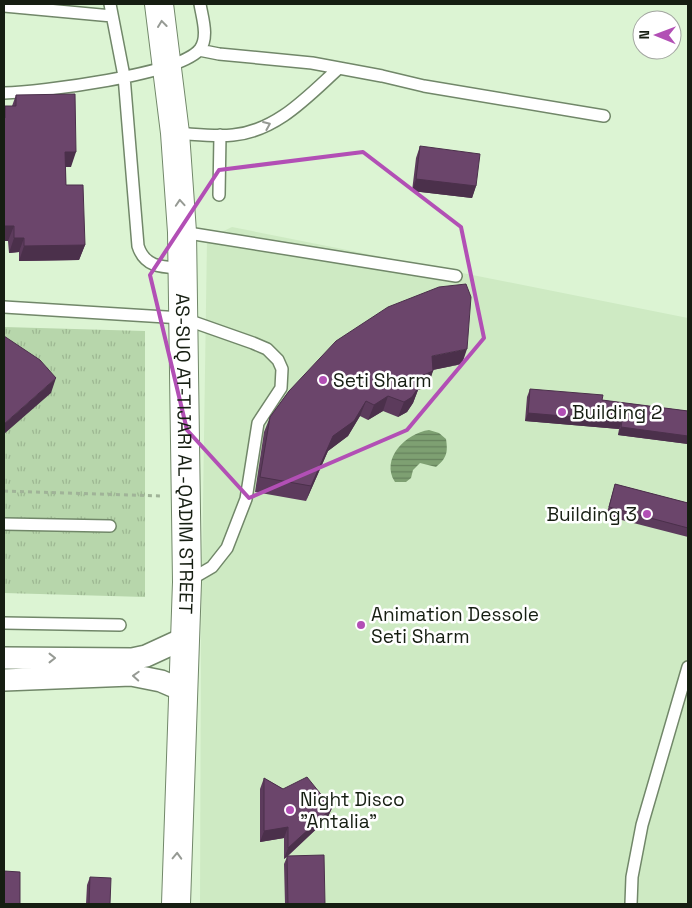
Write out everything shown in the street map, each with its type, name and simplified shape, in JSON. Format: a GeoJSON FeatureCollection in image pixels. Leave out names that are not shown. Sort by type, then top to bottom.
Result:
{"type":"FeatureCollection","features":[{"type":"Feature","properties":{"kind":"main road","name":"AS-SUQ AT-TIJARI AL-QADIM STREET"},"geometry":{"type":"LineString","coordinates":[[159,4],[175,133],[182,232],[184,496],[187,582],[183,640],[176,904]]}},
{"type":"Feature","properties":{"kind":"street"},"geometry":{"type":"LineString","coordinates":[[4,658],[132,659],[146,656],[183,640]]}},
{"type":"Feature","properties":{"kind":"street"},"geometry":{"type":"LineString","coordinates":[[4,680],[131,675],[161,681],[182,690]]}},
{"type":"Feature","properties":{"kind":"lane"},"geometry":{"type":"LineString","coordinates":[[110,4],[124,76],[138,246],[143,257],[153,265],[182,268]]}},
{"type":"Feature","properties":{"kind":"lane"},"geometry":{"type":"LineString","coordinates":[[4,93],[66,88],[124,76],[191,56],[199,50],[204,36],[200,4]]}},
{"type":"Feature","properties":{"kind":"lane"},"geometry":{"type":"LineString","coordinates":[[4,6],[112,16]]}},
{"type":"Feature","properties":{"kind":"lane"},"geometry":{"type":"LineString","coordinates":[[199,50],[339,68],[424,86],[604,116]]}},
{"type":"Feature","properties":{"kind":"lane"},"geometry":{"type":"LineString","coordinates":[[175,133],[239,134],[274,122],[298,106],[339,68]]}},
{"type":"Feature","properties":{"kind":"lane"},"geometry":{"type":"LineString","coordinates":[[219,195],[220,135]]}},
{"type":"Feature","properties":{"kind":"lane"},"geometry":{"type":"LineString","coordinates":[[182,232],[456,276]]}},
{"type":"Feature","properties":{"kind":"lane"},"geometry":{"type":"LineString","coordinates":[[4,307],[182,318],[227,332],[267,350],[278,360],[282,375],[281,388],[258,423],[246,499],[227,548],[212,567],[187,582]]}},
{"type":"Feature","properties":{"kind":"lane"},"geometry":{"type":"LineString","coordinates":[[4,524],[110,526]]}},
{"type":"Feature","properties":{"kind":"lane"},"geometry":{"type":"LineString","coordinates":[[4,623],[120,625]]}},
{"type":"Feature","properties":{"kind":"lane"},"geometry":{"type":"LineString","coordinates":[[631,904],[632,877],[642,825],[688,667]]}},
{"type":"Feature","properties":{"kind":"path"},"geometry":{"type":"LineString","coordinates":[[4,491],[184,496]]}},
{"type":"Feature","properties":{"kind":"highlighted area"},"geometry":{"type":"Polygon","coordinates":[[[363,152],[461,227],[484,338],[407,430],[249,498],[187,430],[150,275],[219,170],[363,152]]]}},
{"type":"Feature","properties":{"kind":"shaded area"},"geometry":{"type":"Polygon","coordinates":[[[232,227],[688,318],[688,904],[200,904],[201,638],[207,239],[232,227]]]}},
{"type":"Feature","properties":{"kind":"shaded area"},"geometry":{"type":"Polygon","coordinates":[[[429,430],[439,433],[446,439],[447,451],[445,458],[436,467],[420,463],[413,470],[411,478],[406,482],[395,482],[391,473],[391,465],[393,456],[398,448],[412,436],[429,430]]]}},
{"type":"Feature","properties":{"kind":"green space"},"geometry":{"type":"Polygon","coordinates":[[[4,327],[145,331],[145,597],[4,593],[4,327]]]}},
{"type":"Feature","properties":{"kind":"building"},"geometry":{"type":"Polygon","coordinates":[[[75,94],[76,152],[65,152],[66,185],[83,185],[85,245],[24,246],[24,238],[14,238],[14,226],[4,226],[5,106],[16,106],[16,95],[75,94]]]}},
{"type":"Feature","properties":{"kind":"building"},"geometry":{"type":"Polygon","coordinates":[[[420,146],[480,154],[476,186],[416,179],[420,146]]]}},
{"type":"Feature","properties":{"kind":"building"},"geometry":{"type":"Polygon","coordinates":[[[466,284],[471,297],[467,349],[432,356],[433,371],[416,378],[418,388],[412,397],[404,402],[388,396],[374,405],[366,401],[354,421],[333,436],[311,486],[260,477],[270,417],[289,391],[336,341],[388,307],[439,287],[466,284]]]}},
{"type":"Feature","properties":{"kind":"building"},"geometry":{"type":"Polygon","coordinates":[[[4,336],[40,360],[56,378],[4,424],[4,336]]]}},
{"type":"Feature","properties":{"kind":"building"},"geometry":{"type":"Polygon","coordinates":[[[530,389],[603,395],[602,400],[688,411],[688,436],[621,427],[622,421],[528,413],[530,389]]]}},
{"type":"Feature","properties":{"kind":"building","name":"Building 3"},"geometry":{"type":"Polygon","coordinates":[[[615,484],[688,503],[688,528],[609,507],[615,484]]]}},
{"type":"Feature","properties":{"kind":"building","name":"Night Disco \"Antalia\""},"geometry":{"type":"Polygon","coordinates":[[[307,777],[332,808],[288,848],[288,827],[264,831],[264,778],[283,789],[307,777]]]}},
{"type":"Feature","properties":{"kind":"building"},"geometry":{"type":"Polygon","coordinates":[[[324,855],[325,904],[288,904],[287,856],[324,855]]]}},
{"type":"Feature","properties":{"kind":"building"},"geometry":{"type":"Polygon","coordinates":[[[4,871],[20,872],[20,904],[4,904],[4,871]]]}},
{"type":"Feature","properties":{"kind":"building"},"geometry":{"type":"Polygon","coordinates":[[[90,877],[111,878],[110,904],[89,904],[90,877]]]}},
{"type":"Feature","properties":{"kind":"place","name":"Seti Sharm"},"geometry":{"type":"Point","coordinates":[323,380]}},
{"type":"Feature","properties":{"kind":"place","name":"Building 2"},"geometry":{"type":"Point","coordinates":[562,412]}},
{"type":"Feature","properties":{"kind":"place","name":"Building 3"},"geometry":{"type":"Point","coordinates":[647,514]}},
{"type":"Feature","properties":{"kind":"place","name":"Animation Dessole Seti Sharm"},"geometry":{"type":"Point","coordinates":[361,625]}},
{"type":"Feature","properties":{"kind":"place","name":"Night Disco \"Antalia\""},"geometry":{"type":"Point","coordinates":[290,810]}}]}
